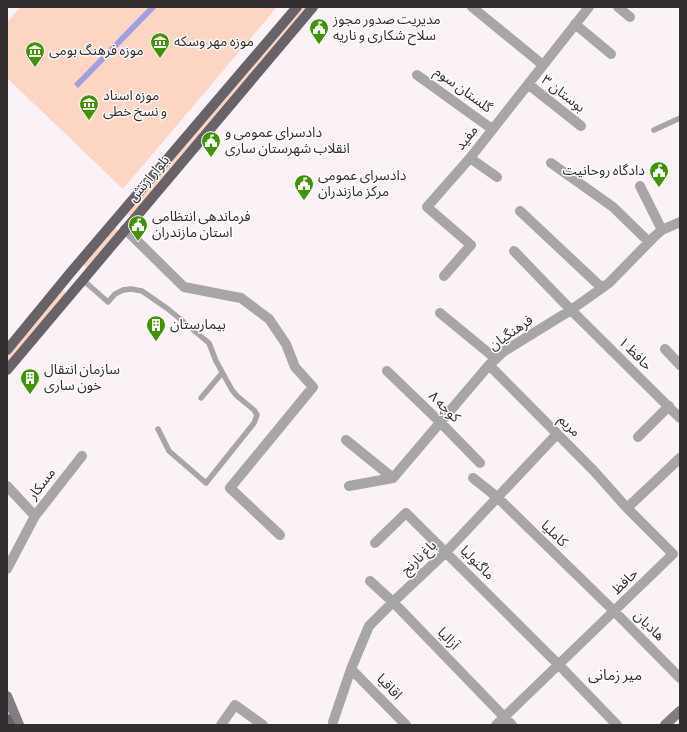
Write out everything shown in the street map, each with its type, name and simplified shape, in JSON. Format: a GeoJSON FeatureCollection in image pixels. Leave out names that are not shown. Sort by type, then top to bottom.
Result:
{"type":"FeatureCollection","features":[{"type":"Feature","properties":{"kind":"main road","name":"بلوار ارتش"},"geometry":{"type":"LineString","coordinates":[[7,350],[296,7]]}},
{"type":"Feature","properties":{"kind":"main road","name":"بلوار ارتش"},"geometry":{"type":"LineString","coordinates":[[7,370],[313,7]]}},
{"type":"Feature","properties":{"kind":"main road"},"geometry":{"type":"LineString","coordinates":[[115,221],[125,229]]}},
{"type":"Feature","properties":{"kind":"main road"},"geometry":{"type":"LineString","coordinates":[[72,271],[82,280]]}},
{"type":"Feature","properties":{"kind":"main road"},"geometry":{"type":"LineString","coordinates":[[7,696],[20,725]]}},
{"type":"Feature","properties":{"kind":"main road"},"geometry":{"type":"LineString","coordinates":[[665,725],[680,710]]}},
{"type":"Feature","properties":{"kind":"main road"},"geometry":{"type":"LineString","coordinates":[[7,719],[10,725]]}},
{"type":"Feature","properties":{"kind":"street"},"geometry":{"type":"LineString","coordinates":[[472,7],[543,65]]}},
{"type":"Feature","properties":{"kind":"street","name":"مفید"},"geometry":{"type":"LineString","coordinates":[[444,276],[471,245],[427,207],[470,158],[589,7]]}},
{"type":"Feature","properties":{"kind":"street"},"geometry":{"type":"LineString","coordinates":[[618,7],[630,17]]}},
{"type":"Feature","properties":{"kind":"street"},"geometry":{"type":"LineString","coordinates":[[575,24],[611,54]]}},
{"type":"Feature","properties":{"kind":"street","name":"گلستان سوم"},"geometry":{"type":"LineString","coordinates":[[417,75],[492,129]]}},
{"type":"Feature","properties":{"kind":"street","name":"بوستان ۳"},"geometry":{"type":"LineString","coordinates":[[528,84],[581,126]]}},
{"type":"Feature","properties":{"kind":"street"},"geometry":{"type":"LineString","coordinates":[[470,158],[497,177]]}},
{"type":"Feature","properties":{"kind":"street"},"geometry":{"type":"LineString","coordinates":[[550,163],[613,207],[649,242]]}},
{"type":"Feature","properties":{"kind":"street"},"geometry":{"type":"LineString","coordinates":[[640,186],[662,230]]}},
{"type":"Feature","properties":{"kind":"street"},"geometry":{"type":"LineString","coordinates":[[520,211],[602,288]]}},
{"type":"Feature","properties":{"kind":"street","name":"فرهنگیان"},"geometry":{"type":"LineString","coordinates":[[393,478],[440,422],[503,352],[571,310],[610,283],[655,236],[662,230],[680,222]]}},
{"type":"Feature","properties":{"kind":"street"},"geometry":{"type":"LineString","coordinates":[[125,229],[184,287],[241,298],[269,320],[286,344],[295,368],[313,386],[230,488],[280,535]]}},
{"type":"Feature","properties":{"kind":"street","name":"حافظ ۱"},"geometry":{"type":"LineString","coordinates":[[514,251],[680,418]]}},
{"type":"Feature","properties":{"kind":"street","name":"مریم"},"geometry":{"type":"LineString","coordinates":[[440,313],[493,362],[557,434],[594,471],[627,508]]}},
{"type":"Feature","properties":{"kind":"street"},"geometry":{"type":"LineString","coordinates":[[665,349],[680,365]]}},
{"type":"Feature","properties":{"kind":"street","name":"کوچه ۸"},"geometry":{"type":"LineString","coordinates":[[387,371],[480,463]]}},
{"type":"Feature","properties":{"kind":"street"},"geometry":{"type":"LineString","coordinates":[[638,437],[669,406]]}},
{"type":"Feature","properties":{"kind":"street","name":"باغ نارنج"},"geometry":{"type":"LineString","coordinates":[[333,722],[351,669],[369,626],[446,552],[557,434]]}},
{"type":"Feature","properties":{"kind":"street"},"geometry":{"type":"LineString","coordinates":[[346,440],[393,478]]}},
{"type":"Feature","properties":{"kind":"street","name":"مسکار"},"geometry":{"type":"LineString","coordinates":[[7,486],[35,516],[82,456]]}},
{"type":"Feature","properties":{"kind":"street"},"geometry":{"type":"LineString","coordinates":[[627,508],[680,458]]}},
{"type":"Feature","properties":{"kind":"street"},"geometry":{"type":"LineString","coordinates":[[350,486],[393,478]]}},
{"type":"Feature","properties":{"kind":"street","name":"کاملیا"},"geometry":{"type":"LineString","coordinates":[[473,478],[497,498],[614,611]]}},
{"type":"Feature","properties":{"kind":"street","name":"حافظ"},"geometry":{"type":"LineString","coordinates":[[496,725],[614,611],[677,558],[627,508]]}},
{"type":"Feature","properties":{"kind":"street","name":"ماگنولیا"},"geometry":{"type":"LineString","coordinates":[[375,543],[406,512],[617,725]]}},
{"type":"Feature","properties":{"kind":"street"},"geometry":{"type":"LineString","coordinates":[[7,569],[35,516]]}},
{"type":"Feature","properties":{"kind":"street","name":"آزالیا"},"geometry":{"type":"LineString","coordinates":[[370,580],[512,725]]}},
{"type":"Feature","properties":{"kind":"street","name":"هادیان"},"geometry":{"type":"LineString","coordinates":[[614,611],[680,678]]}},
{"type":"Feature","properties":{"kind":"street","name":"اقاقیا"},"geometry":{"type":"LineString","coordinates":[[351,669],[406,725]]}},
{"type":"Feature","properties":{"kind":"street"},"geometry":{"type":"LineString","coordinates":[[222,725],[235,704],[263,725]]}},
{"type":"Feature","properties":{"kind":"lane"},"geometry":{"type":"LineString","coordinates":[[654,130],[680,118]]}},
{"type":"Feature","properties":{"kind":"lane"},"geometry":{"type":"LineString","coordinates":[[82,280],[108,302],[115,294],[123,290],[131,289],[142,291],[168,309],[209,343],[216,361],[232,390],[254,410],[257,415],[254,423],[206,483],[169,452],[158,430]]}},
{"type":"Feature","properties":{"kind":"lane"},"geometry":{"type":"LineString","coordinates":[[201,398],[222,373]]}},
{"type":"Feature","properties":{"kind":"shaded area"},"geometry":{"type":"Polygon","coordinates":[[[21,7],[277,7],[123,189],[7,78],[7,22],[21,7]]]}},
{"type":"Feature","properties":{"kind":"shaded area"},"geometry":{"type":"Polygon","coordinates":[[[300,7],[308,7],[131,217],[126,213],[300,7]]]}},
{"type":"Feature","properties":{"kind":"shaded area"},"geometry":{"type":"Polygon","coordinates":[[[114,227],[119,231],[86,268],[83,264],[114,227]]]}},
{"type":"Feature","properties":{"kind":"shaded area"},"geometry":{"type":"Polygon","coordinates":[[[61,288],[66,293],[7,365],[7,355],[61,288]]]}},
{"type":"Feature","properties":{"kind":"water"},"geometry":{"type":"Polygon","coordinates":[[[149,7],[157,7],[78,88],[74,84],[149,7]]]}},
{"type":"Feature","properties":{"kind":"place","name":"مدیریت صدور مجوز سلاح شکاری و ناریه"},"geometry":{"type":"Point","coordinates":[319,45]}},
{"type":"Feature","properties":{"kind":"place","name":"موزه مهر وسکه"},"geometry":{"type":"Point","coordinates":[160,59]}},
{"type":"Feature","properties":{"kind":"place","name":"موزه فرهنگ بومی"},"geometry":{"type":"Point","coordinates":[35,68]}},
{"type":"Feature","properties":{"kind":"place","name":"موزه اسناد و نسخ خطی"},"geometry":{"type":"Point","coordinates":[89,121]}},
{"type":"Feature","properties":{"kind":"place","name":"دادسرای عمومی و انقلاب شهرستان ساری"},"geometry":{"type":"Point","coordinates":[211,158]}},
{"type":"Feature","properties":{"kind":"place","name":"دادگاه روحانیت"},"geometry":{"type":"Point","coordinates":[659,188]}},
{"type":"Feature","properties":{"kind":"place","name":"دادسرای عمومی مرکز مازندران"},"geometry":{"type":"Point","coordinates":[304,201]}},
{"type":"Feature","properties":{"kind":"place","name":"فرماندهی انتظامی استان مازندران"},"geometry":{"type":"Point","coordinates":[138,242]}},
{"type":"Feature","properties":{"kind":"place","name":"بیمارستان"},"geometry":{"type":"Point","coordinates":[156,342]}},
{"type":"Feature","properties":{"kind":"place","name":"سازمان انتقال خون ساری"},"geometry":{"type":"Point","coordinates":[30,395]}},
{"type":"Feature","properties":{"kind":"district","name":"میر زمانی"},"geometry":{"type":"Point","coordinates":[615,675]}}]}
